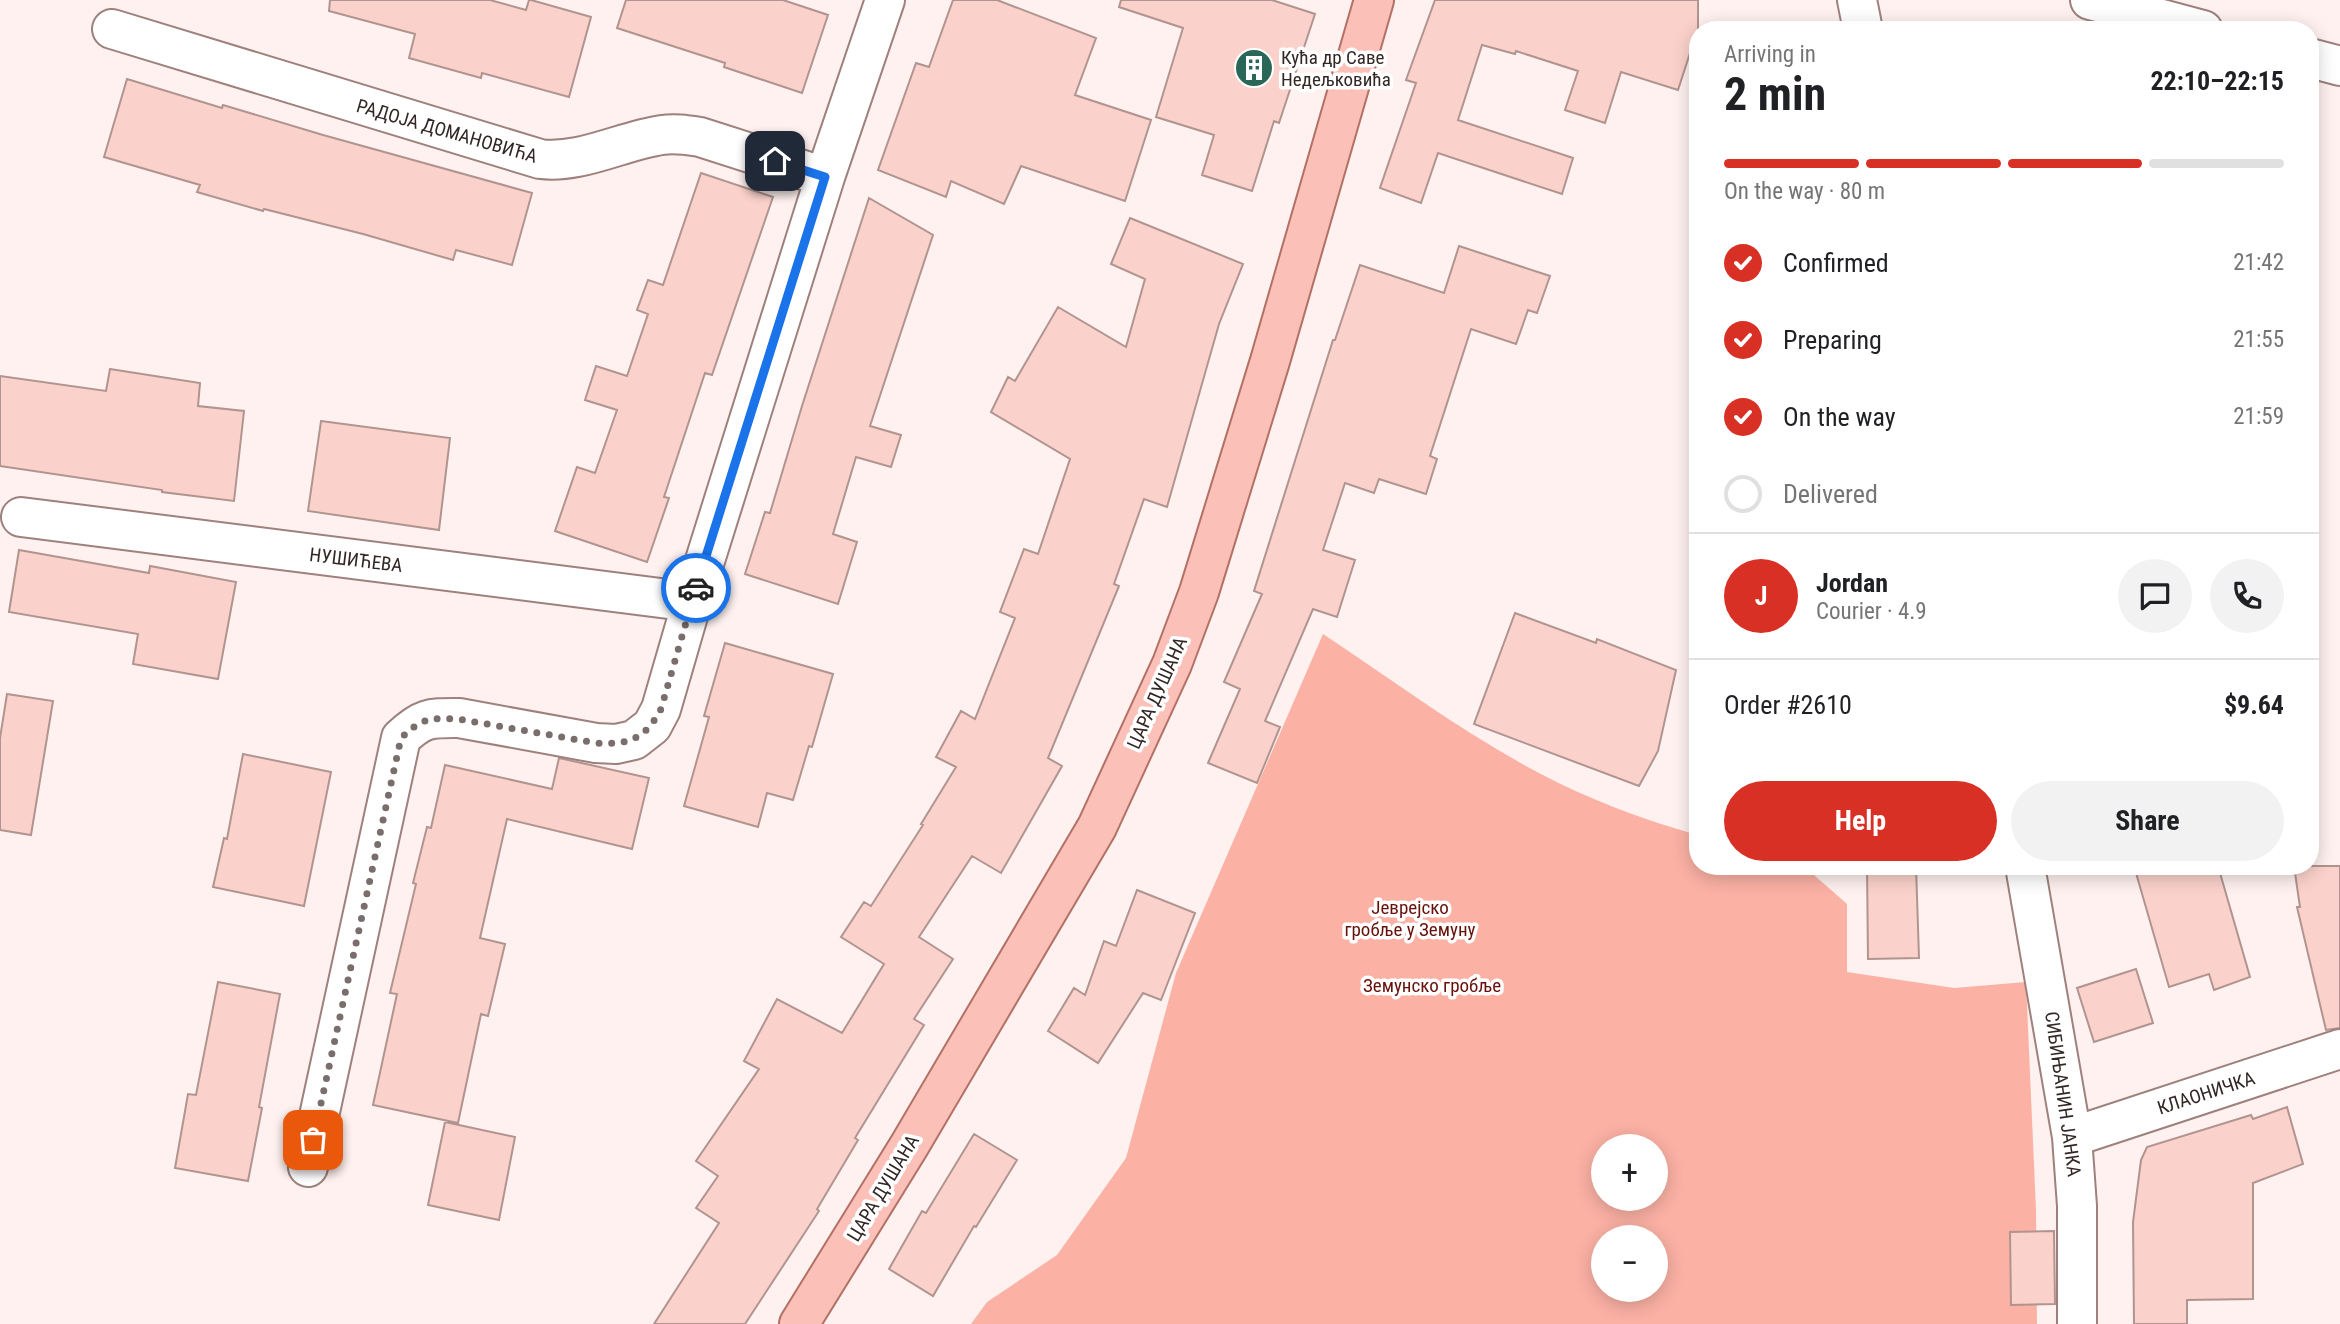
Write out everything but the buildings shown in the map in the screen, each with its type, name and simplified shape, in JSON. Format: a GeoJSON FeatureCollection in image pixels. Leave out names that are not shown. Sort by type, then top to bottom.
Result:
{"type":"FeatureCollection","features":[{"type":"Feature","properties":{"kind":"main road","name":"ЦАРА ДУШАНА"},"geometry":{"type":"LineString","coordinates":[[799,1324],[916,1134],[1097,827],[1172,664],[1199,592],[1266,374],[1374,0]]}},
{"type":"Feature","properties":{"kind":"street"},"geometry":{"type":"LineString","coordinates":[[308,1167],[401,738],[417,723],[435,718],[458,719],[596,743],[616,744],[634,740],[652,726],[661,709],[825,177],[885,0]]}},
{"type":"Feature","properties":{"kind":"street"},"geometry":{"type":"LineString","coordinates":[[1857,0],[1861,21]]}},
{"type":"Feature","properties":{"kind":"street"},"geometry":{"type":"LineString","coordinates":[[2090,0],[2169,21]]}},
{"type":"Feature","properties":{"kind":"street","name":"РАДОЈА ДОМАНОВИЋА"},"geometry":{"type":"LineString","coordinates":[[112,29],[540,159],[560,160],[639,140],[679,134],[700,137],[825,177]]}},
{"type":"Feature","properties":{"kind":"street"},"geometry":{"type":"LineString","coordinates":[[2319,60],[2340,66]]}},
{"type":"Feature","properties":{"kind":"street","name":"НУШИЋЕВА"},"geometry":{"type":"LineString","coordinates":[[20,517],[692,603]]}},
{"type":"Feature","properties":{"kind":"street","name":"СИБИЊАНИН ЈАНКА"},"geometry":{"type":"LineString","coordinates":[[2027,875],[2072,1137],[2077,1206],[2077,1324]]}},
{"type":"Feature","properties":{"kind":"street","name":"КЛАОНИЧКА"},"geometry":{"type":"LineString","coordinates":[[2072,1137],[2340,1049]]}},
{"type":"Feature","properties":{"kind":"green space","name":"Земунско гробље"},"geometry":{"type":"Polygon","coordinates":[[[1323,634],[1456,724],[1539,773],[1616,808],[1689,833],[1689,875],[1814,875],[1847,904],[1847,972],[1954,988],[2026,982],[2036,1210],[2037,1324],[971,1324],[987,1302],[1057,1255],[1126,1158],[1176,973],[1323,634]]]}},
{"type":"Feature","properties":{"kind":"way so far"},"geometry":{"type":"LineString","coordinates":[[313,1140],[401,738],[417,723],[435,718],[458,719],[596,743],[616,744],[634,740],[652,726],[661,709],[696,588]]}},
{"type":"Feature","properties":{"kind":"place","name":"Кућа др Саве Недељковића"},"geometry":{"type":"Point","coordinates":[1254,68]}},
{"type":"Feature","properties":{"kind":"route"},"geometry":{"type":"LineString","coordinates":[[696,588],[825,177],[775,161]]}},
{"type":"Feature","properties":{"kind":"park label","name":"Јеврејско гробље у Земуну"},"geometry":{"type":"Point","coordinates":[1410,918]}}]}
